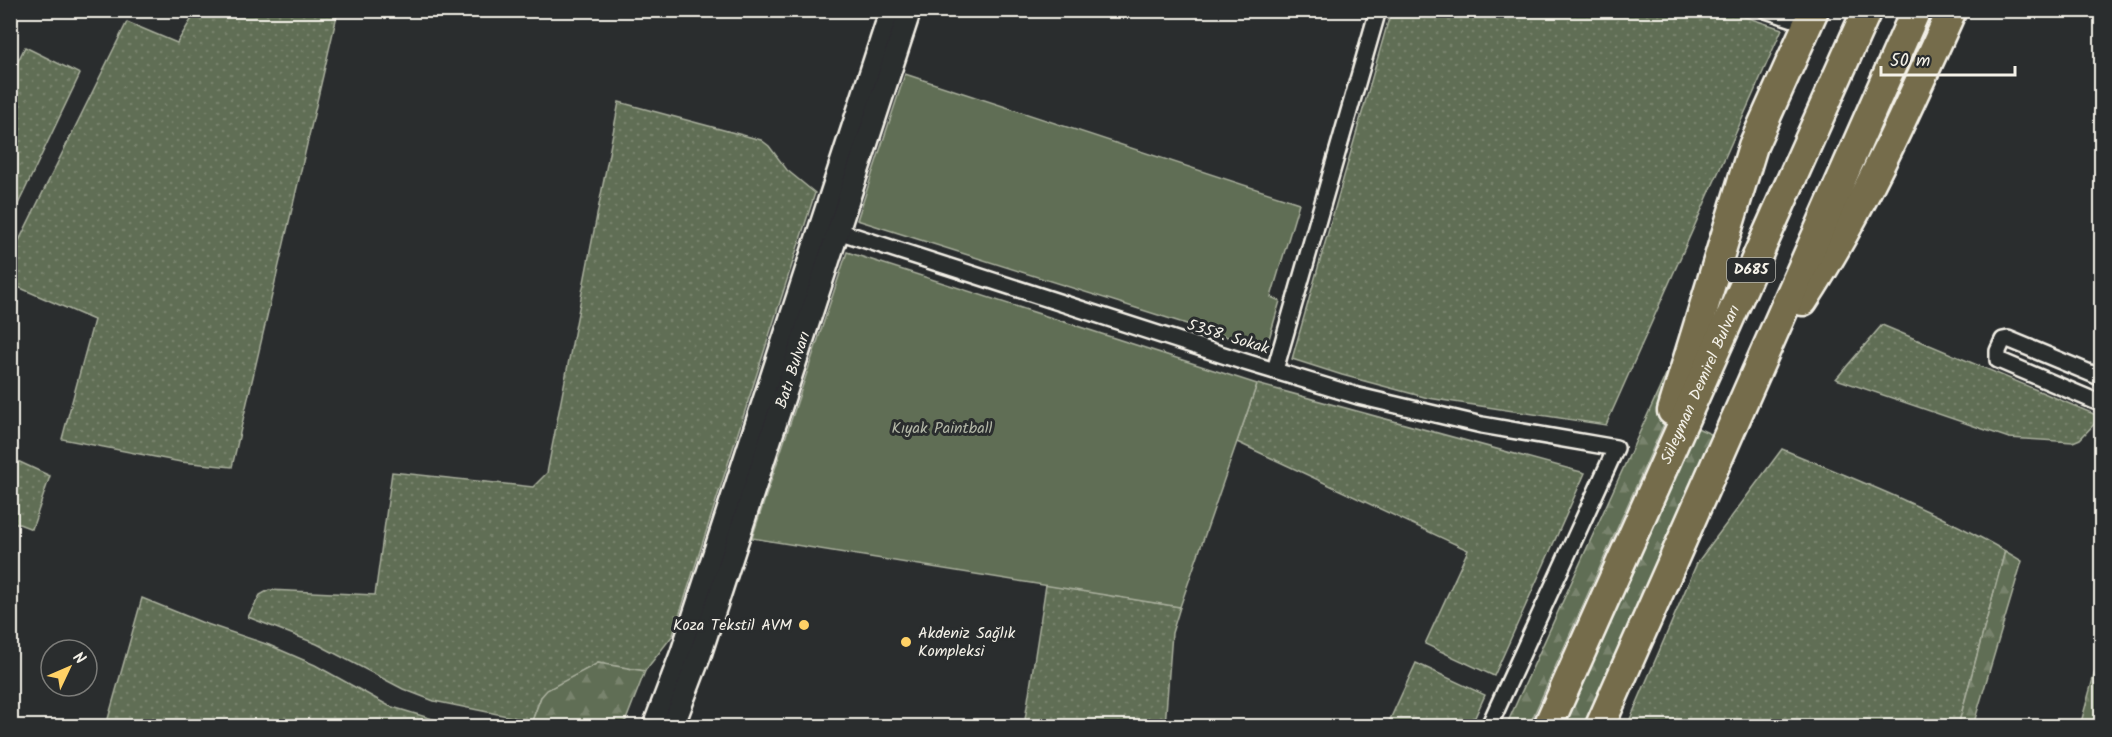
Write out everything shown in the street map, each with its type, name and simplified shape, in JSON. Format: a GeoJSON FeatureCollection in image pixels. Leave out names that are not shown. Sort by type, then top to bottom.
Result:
{"type":"FeatureCollection","features":[{"type":"Feature","properties":{"kind":"highway","name":"Süleyman Demirel Bulvarı"},"geometry":{"type":"LineString","coordinates":[[1548,726],[1867,10]]}},
{"type":"Feature","properties":{"kind":"highway","name":"D685"},"geometry":{"type":"LineString","coordinates":[[1600,726],[1916,10]]}},
{"type":"Feature","properties":{"kind":"highway"},"geometry":{"type":"LineString","coordinates":[[1754,375],[1807,294],[1858,209],[1904,119],[1952,10]]}},
{"type":"Feature","properties":{"kind":"highway"},"geometry":{"type":"LineString","coordinates":[[1635,530],[1753,146],[1811,17]]}},
{"type":"Feature","properties":{"kind":"street","name":"Batı Bulvarı"},"geometry":{"type":"LineString","coordinates":[[671,726],[682,652],[891,10]]}},
{"type":"Feature","properties":{"kind":"street","name":"Batı Bulvarı"},"geometry":{"type":"LineString","coordinates":[[671,726],[700,655],[910,10]]}},
{"type":"Feature","properties":{"kind":"street"},"geometry":{"type":"LineString","coordinates":[[1275,370],[1378,10]]}},
{"type":"Feature","properties":{"kind":"street"},"geometry":{"type":"LineString","coordinates":[[1766,10],[1811,17]]}},
{"type":"Feature","properties":{"kind":"street","name":"5358. Sokak"},"geometry":{"type":"LineString","coordinates":[[838,231],[1358,396],[1482,425],[1616,448],[1489,726]]}},
{"type":"Feature","properties":{"kind":"street"},"geometry":{"type":"LineString","coordinates":[[2102,378],[2008,339],[2003,340],[1998,351],[1998,360],[2102,404]]}},
{"type":"Feature","properties":{"kind":"green space"},"geometry":{"type":"Polygon","coordinates":[[[197,10],[338,11],[232,467],[181,462],[62,439],[94,320],[11,284],[11,257],[127,22],[177,43],[197,10]]]}},
{"type":"Feature","properties":{"kind":"green space"},"geometry":{"type":"Polygon","coordinates":[[[1724,10],[1782,29],[1606,425],[1428,398],[1292,359],[1391,11],[1724,10]]]}},
{"type":"Feature","properties":{"kind":"green space"},"geometry":{"type":"Polygon","coordinates":[[[25,47],[80,74],[11,219],[11,75],[25,47]]]}},
{"type":"Feature","properties":{"kind":"green space"},"geometry":{"type":"Polygon","coordinates":[[[905,74],[1299,203],[1271,297],[1280,301],[1266,349],[857,220],[905,74]]]}},
{"type":"Feature","properties":{"kind":"green space"},"geometry":{"type":"Polygon","coordinates":[[[619,102],[761,140],[769,146],[787,170],[815,193],[673,635],[645,671],[598,663],[541,697],[532,721],[434,701],[403,689],[317,644],[248,617],[260,595],[269,590],[375,595],[392,472],[533,487],[547,473],[619,102]]]}},
{"type":"Feature","properties":{"kind":"green space","name":"Kıyak Paintball"},"geometry":{"type":"Polygon","coordinates":[[[847,252],[1257,384],[1180,607],[752,538],[847,252]]]}},
{"type":"Feature","properties":{"kind":"green space"},"geometry":{"type":"Polygon","coordinates":[[[1718,260],[1675,399],[1529,726],[1506,726],[1718,260]]]}},
{"type":"Feature","properties":{"kind":"green space"},"geometry":{"type":"Polygon","coordinates":[[[1882,325],[2101,417],[2080,439],[2073,442],[2009,438],[1836,379],[1882,325]]]}},
{"type":"Feature","properties":{"kind":"green space"},"geometry":{"type":"Polygon","coordinates":[[[1257,384],[1585,473],[1494,676],[1425,644],[1468,550],[1237,442],[1257,384]]]}},
{"type":"Feature","properties":{"kind":"green space"},"geometry":{"type":"Polygon","coordinates":[[[1695,427],[1713,435],[1588,726],[1562,726],[1695,427]]]}},
{"type":"Feature","properties":{"kind":"green space"},"geometry":{"type":"Polygon","coordinates":[[[1782,449],[1923,509],[2005,551],[1958,726],[1632,726],[1628,724],[1697,563],[1782,449]]]}},
{"type":"Feature","properties":{"kind":"green space"},"geometry":{"type":"Polygon","coordinates":[[[11,458],[50,476],[32,529],[11,521],[11,458]]]}},
{"type":"Feature","properties":{"kind":"green space"},"geometry":{"type":"Polygon","coordinates":[[[2005,551],[2022,561],[1973,726],[1958,726],[2005,551]]]}},
{"type":"Feature","properties":{"kind":"green space"},"geometry":{"type":"Polygon","coordinates":[[[1046,585],[1180,607],[1172,633],[1165,726],[1024,726],[1046,585]]]}},
{"type":"Feature","properties":{"kind":"green space"},"geometry":{"type":"Polygon","coordinates":[[[142,598],[201,622],[269,645],[315,665],[389,706],[456,726],[106,726],[142,598]]]}},
{"type":"Feature","properties":{"kind":"green space"},"geometry":{"type":"Polygon","coordinates":[[[2101,650],[2101,726],[2080,726],[2101,650]]]}},
{"type":"Feature","properties":{"kind":"green space"},"geometry":{"type":"Polygon","coordinates":[[[598,663],[645,671],[626,720],[618,726],[553,725],[532,721],[541,697],[547,690],[598,663]]]}},
{"type":"Feature","properties":{"kind":"green space"},"geometry":{"type":"Polygon","coordinates":[[[1416,663],[1485,695],[1471,726],[1387,726],[1416,663]]]}},
{"type":"Feature","properties":{"kind":"place","name":"Koza Tekstil AVM"},"geometry":{"type":"Point","coordinates":[804,625]}},
{"type":"Feature","properties":{"kind":"place","name":"Akdeniz Sağlık Kompleksi"},"geometry":{"type":"Point","coordinates":[906,642]}}]}
